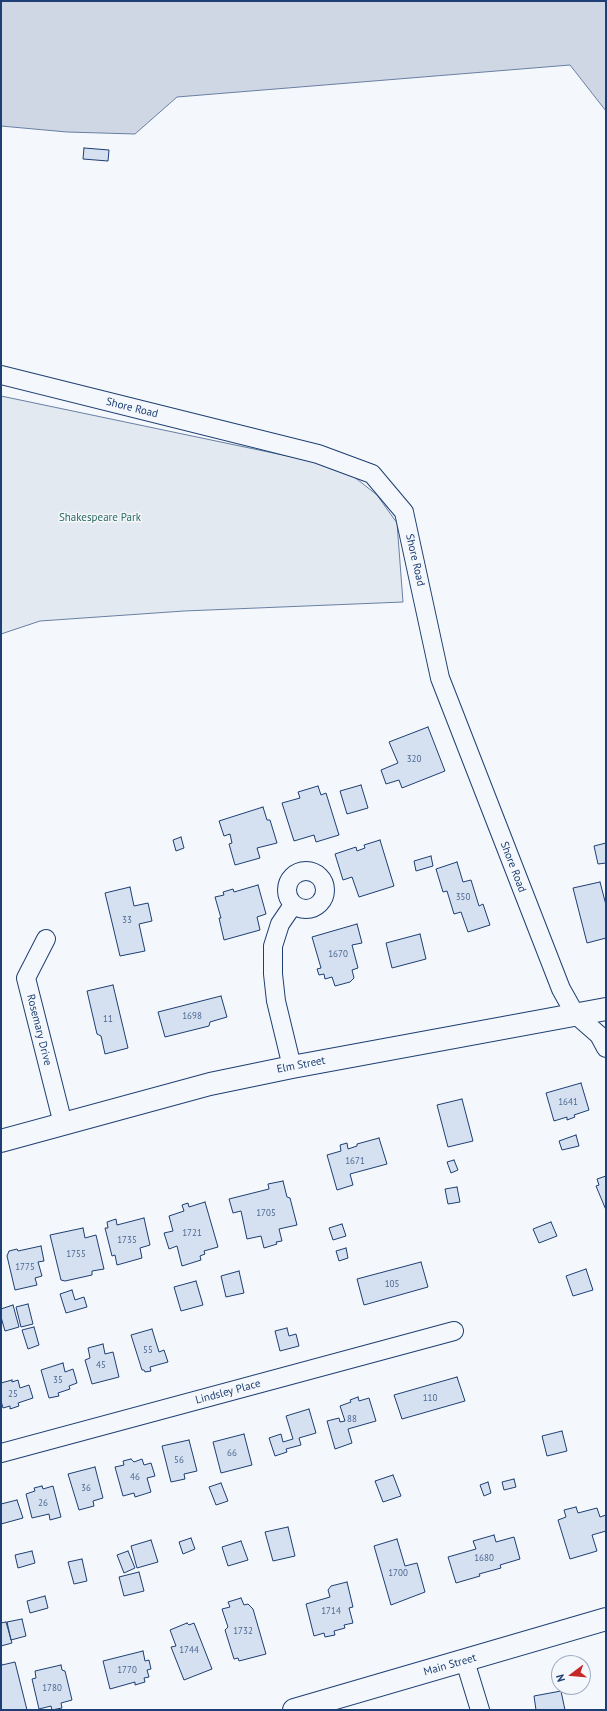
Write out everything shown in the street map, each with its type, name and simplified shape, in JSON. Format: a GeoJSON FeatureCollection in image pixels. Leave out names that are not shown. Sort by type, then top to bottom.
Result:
{"type":"FeatureCollection","features":[{"type":"Feature","properties":{"kind":"street","name":"Shore Road"},"geometry":{"type":"LineString","coordinates":[[1,375],[318,454],[372,474],[404,512],[440,678],[561,989],[575,1014],[599,1035],[606,1048]]}},
{"type":"Feature","properties":{"kind":"street"},"geometry":{"type":"LineString","coordinates":[[292,1067],[276,1001],[273,974],[273,946],[280,924],[293,905]]}},
{"type":"Feature","properties":{"kind":"street","name":"Rosemary Drive"},"geometry":{"type":"LineString","coordinates":[[46,940],[26,978],[62,1124]]}},
{"type":"Feature","properties":{"kind":"street","name":"Elm Street"},"geometry":{"type":"LineString","coordinates":[[1,1141],[210,1084],[292,1067],[606,1009]]}},
{"type":"Feature","properties":{"kind":"street","name":"Lindsley Place"},"geometry":{"type":"LineString","coordinates":[[1,1453],[454,1330]]}},
{"type":"Feature","properties":{"kind":"street","name":"Main Street"},"geometry":{"type":"LineString","coordinates":[[294,1710],[606,1619]]}},
{"type":"Feature","properties":{"kind":"street"},"geometry":{"type":"LineString","coordinates":[[465,1661],[480,1710]]}},
{"type":"Feature","properties":{"kind":"green space","name":"Shakespeare Park"},"geometry":{"type":"Polygon","coordinates":[[[1,396],[321,463],[353,476],[377,495],[397,523],[403,602],[184,611],[40,621],[1,634],[1,396]]]}},
{"type":"Feature","properties":{"kind":"shaded area"},"geometry":{"type":"Polygon","coordinates":[[[1,1],[606,1],[606,111],[570,65],[177,97],[135,134],[67,132],[1,126],[1,1]]]}},
{"type":"Feature","properties":{"kind":"building"},"geometry":{"type":"Polygon","coordinates":[[[84,148],[109,150],[108,161],[83,159],[84,148]]]}},
{"type":"Feature","properties":{"kind":"building"},"geometry":{"type":"Polygon","coordinates":[[[428,727],[445,771],[402,788],[399,780],[386,784],[381,770],[398,763],[389,742],[428,727]]]}},
{"type":"Feature","properties":{"kind":"building"},"geometry":{"type":"Polygon","coordinates":[[[361,785],[368,808],[347,814],[340,791],[361,785]]]}},
{"type":"Feature","properties":{"kind":"building"},"geometry":{"type":"Polygon","coordinates":[[[318,786],[321,795],[326,793],[339,835],[316,842],[314,835],[294,841],[282,803],[300,798],[298,792],[318,786]]]}},
{"type":"Feature","properties":{"kind":"building"},"geometry":{"type":"Polygon","coordinates":[[[263,807],[267,820],[270,820],[277,843],[257,848],[260,858],[235,865],[229,844],[232,843],[230,834],[224,836],[219,821],[263,807]]]}},
{"type":"Feature","properties":{"kind":"building"},"geometry":{"type":"Polygon","coordinates":[[[181,837],[184,848],[176,851],[173,840],[181,837]]]}},
{"type":"Feature","properties":{"kind":"building"},"geometry":{"type":"Polygon","coordinates":[[[380,840],[394,886],[359,897],[352,877],[343,880],[335,854],[356,847],[357,851],[365,848],[364,845],[380,840]]]}},
{"type":"Feature","properties":{"kind":"building"},"geometry":{"type":"Polygon","coordinates":[[[606,843],[606,863],[598,864],[594,846],[606,843]]]}},
{"type":"Feature","properties":{"kind":"building"},"geometry":{"type":"Polygon","coordinates":[[[431,856],[433,866],[416,871],[414,861],[431,856]]]}},
{"type":"Feature","properties":{"kind":"building"},"geometry":{"type":"Polygon","coordinates":[[[457,862],[463,882],[471,880],[479,906],[483,904],[490,925],[468,932],[461,912],[454,914],[447,891],[443,892],[436,869],[457,862]]]}},
{"type":"Feature","properties":{"kind":"building"},"geometry":{"type":"Polygon","coordinates":[[[600,882],[606,905],[606,938],[587,943],[573,888],[600,882]]]}},
{"type":"Feature","properties":{"kind":"building"},"geometry":{"type":"Polygon","coordinates":[[[258,885],[266,914],[257,917],[260,930],[224,940],[219,918],[221,918],[215,897],[224,895],[223,892],[233,889],[234,892],[258,885]]]}},
{"type":"Feature","properties":{"kind":"building"},"geometry":{"type":"Polygon","coordinates":[[[130,887],[134,906],[148,903],[152,921],[139,924],[145,951],[120,956],[105,893],[130,887]]]}},
{"type":"Feature","properties":{"kind":"building"},"geometry":{"type":"Polygon","coordinates":[[[357,924],[362,943],[352,945],[358,968],[352,970],[354,978],[350,982],[335,986],[332,977],[325,979],[324,974],[319,975],[317,969],[321,968],[312,937],[357,924]]]}},
{"type":"Feature","properties":{"kind":"building"},"geometry":{"type":"Polygon","coordinates":[[[420,934],[426,959],[392,968],[386,943],[420,934]]]}},
{"type":"Feature","properties":{"kind":"building"},"geometry":{"type":"Polygon","coordinates":[[[113,985],[128,1048],[105,1054],[101,1036],[97,1034],[87,991],[113,985]]]}},
{"type":"Feature","properties":{"kind":"building"},"geometry":{"type":"Polygon","coordinates":[[[221,996],[227,1017],[210,1022],[209,1026],[165,1037],[158,1012],[221,996]]]}},
{"type":"Feature","properties":{"kind":"building"},"geometry":{"type":"Polygon","coordinates":[[[581,1083],[589,1110],[574,1115],[575,1117],[567,1120],[567,1117],[554,1121],[546,1093],[581,1083]]]}},
{"type":"Feature","properties":{"kind":"building"},"geometry":{"type":"Polygon","coordinates":[[[462,1099],[473,1141],[448,1147],[437,1105],[462,1099]]]}},
{"type":"Feature","properties":{"kind":"building"},"geometry":{"type":"Polygon","coordinates":[[[576,1135],[579,1146],[562,1150],[559,1141],[576,1135]]]}},
{"type":"Feature","properties":{"kind":"building"},"geometry":{"type":"Polygon","coordinates":[[[379,1138],[387,1164],[350,1174],[353,1185],[337,1190],[327,1155],[341,1151],[340,1145],[347,1143],[348,1149],[357,1146],[357,1144],[379,1138]]]}},
{"type":"Feature","properties":{"kind":"building"},"geometry":{"type":"Polygon","coordinates":[[[454,1160],[458,1170],[451,1173],[447,1162],[454,1160]]]}},
{"type":"Feature","properties":{"kind":"building"},"geometry":{"type":"Polygon","coordinates":[[[606,1176],[606,1210],[596,1186],[599,1185],[597,1179],[606,1176]]]}},
{"type":"Feature","properties":{"kind":"building"},"geometry":{"type":"Polygon","coordinates":[[[283,1181],[287,1197],[290,1198],[297,1225],[279,1229],[282,1241],[276,1242],[277,1244],[264,1248],[261,1236],[247,1239],[241,1211],[233,1213],[229,1199],[269,1189],[268,1184],[283,1181]]]}},
{"type":"Feature","properties":{"kind":"building"},"geometry":{"type":"Polygon","coordinates":[[[457,1187],[460,1202],[448,1204],[445,1189],[457,1187]]]}},
{"type":"Feature","properties":{"kind":"building"},"geometry":{"type":"Polygon","coordinates":[[[205,1202],[218,1247],[204,1251],[205,1254],[200,1256],[201,1260],[182,1266],[177,1246],[169,1249],[164,1233],[173,1231],[169,1216],[184,1211],[182,1205],[188,1203],[189,1207],[205,1202]]]}},
{"type":"Feature","properties":{"kind":"building"},"geometry":{"type":"Polygon","coordinates":[[[144,1218],[150,1245],[140,1248],[142,1258],[117,1265],[115,1255],[112,1256],[105,1228],[108,1228],[107,1222],[116,1219],[117,1225],[144,1218]]]}},
{"type":"Feature","properties":{"kind":"building"},"geometry":{"type":"Polygon","coordinates":[[[551,1222],[557,1236],[539,1243],[533,1229],[551,1222]]]}},
{"type":"Feature","properties":{"kind":"building"},"geometry":{"type":"Polygon","coordinates":[[[342,1224],[346,1236],[333,1240],[329,1228],[342,1224]]]}},
{"type":"Feature","properties":{"kind":"building"},"geometry":{"type":"Polygon","coordinates":[[[83,1228],[85,1238],[96,1235],[104,1269],[92,1271],[92,1275],[65,1281],[61,1280],[50,1235],[83,1228]]]}},
{"type":"Feature","properties":{"kind":"building"},"geometry":{"type":"Polygon","coordinates":[[[41,1246],[44,1261],[38,1262],[42,1276],[35,1278],[37,1285],[15,1290],[7,1256],[9,1251],[17,1249],[18,1251],[41,1246]]]}},
{"type":"Feature","properties":{"kind":"building"},"geometry":{"type":"Polygon","coordinates":[[[346,1248],[348,1258],[339,1261],[336,1251],[346,1248]]]}},
{"type":"Feature","properties":{"kind":"building"},"geometry":{"type":"Polygon","coordinates":[[[421,1262],[428,1287],[364,1305],[357,1279],[421,1262]]]}},
{"type":"Feature","properties":{"kind":"building"},"geometry":{"type":"Polygon","coordinates":[[[586,1269],[593,1290],[573,1296],[566,1276],[586,1269]]]}},
{"type":"Feature","properties":{"kind":"building"},"geometry":{"type":"Polygon","coordinates":[[[239,1271],[244,1293],[226,1297],[221,1276],[239,1271]]]}},
{"type":"Feature","properties":{"kind":"building"},"geometry":{"type":"Polygon","coordinates":[[[196,1281],[203,1305],[181,1311],[174,1287],[196,1281]]]}},
{"type":"Feature","properties":{"kind":"building"},"geometry":{"type":"Polygon","coordinates":[[[72,1290],[75,1300],[84,1297],[87,1307],[66,1313],[60,1294],[72,1290]]]}},
{"type":"Feature","properties":{"kind":"building"},"geometry":{"type":"Polygon","coordinates":[[[28,1304],[33,1324],[21,1327],[16,1307],[28,1304]]]}},
{"type":"Feature","properties":{"kind":"building"},"geometry":{"type":"Polygon","coordinates":[[[13,1305],[19,1327],[5,1331],[1,1317],[1,1309],[13,1305]]]}},
{"type":"Feature","properties":{"kind":"building"},"geometry":{"type":"Polygon","coordinates":[[[34,1327],[39,1345],[28,1349],[22,1330],[34,1327]]]}},
{"type":"Feature","properties":{"kind":"building"},"geometry":{"type":"Polygon","coordinates":[[[287,1328],[289,1336],[296,1334],[299,1346],[280,1351],[275,1331],[287,1328]]]}},
{"type":"Feature","properties":{"kind":"building"},"geometry":{"type":"Polygon","coordinates":[[[152,1329],[159,1352],[164,1350],[168,1362],[150,1367],[151,1371],[145,1372],[142,1370],[131,1335],[152,1329]]]}},
{"type":"Feature","properties":{"kind":"building"},"geometry":{"type":"Polygon","coordinates":[[[103,1344],[105,1354],[113,1352],[119,1377],[92,1384],[85,1360],[90,1358],[88,1348],[103,1344]]]}},
{"type":"Feature","properties":{"kind":"building"},"geometry":{"type":"Polygon","coordinates":[[[63,1363],[65,1372],[73,1369],[77,1383],[69,1386],[70,1389],[58,1393],[59,1396],[49,1398],[41,1370],[63,1363]]]}},
{"type":"Feature","properties":{"kind":"building"},"geometry":{"type":"Polygon","coordinates":[[[457,1377],[465,1401],[402,1419],[394,1395],[457,1377]]]}},
{"type":"Feature","properties":{"kind":"building"},"geometry":{"type":"Polygon","coordinates":[[[12,1380],[12,1382],[18,1380],[20,1388],[29,1385],[33,1398],[18,1403],[19,1406],[10,1409],[10,1406],[3,1408],[1,1401],[1,1383],[12,1380]]]}},
{"type":"Feature","properties":{"kind":"building"},"geometry":{"type":"Polygon","coordinates":[[[358,1397],[359,1401],[369,1398],[376,1421],[348,1429],[352,1443],[335,1449],[327,1421],[339,1418],[340,1422],[345,1421],[340,1406],[351,1402],[350,1400],[358,1397]]]}},
{"type":"Feature","properties":{"kind":"building"},"geometry":{"type":"Polygon","coordinates":[[[309,1409],[316,1433],[299,1438],[301,1445],[286,1449],[287,1452],[275,1456],[269,1438],[281,1434],[283,1442],[293,1439],[286,1416],[309,1409]]]}},
{"type":"Feature","properties":{"kind":"building"},"geometry":{"type":"Polygon","coordinates":[[[562,1431],[567,1451],[547,1456],[542,1436],[562,1431]]]}},
{"type":"Feature","properties":{"kind":"building"},"geometry":{"type":"Polygon","coordinates":[[[244,1434],[252,1465],[221,1473],[213,1442],[244,1434]]]}},
{"type":"Feature","properties":{"kind":"building"},"geometry":{"type":"Polygon","coordinates":[[[189,1440],[197,1471],[184,1474],[185,1479],[171,1482],[162,1446],[189,1440]]]}},
{"type":"Feature","properties":{"kind":"building"},"geometry":{"type":"Polygon","coordinates":[[[131,1459],[134,1462],[142,1459],[144,1465],[151,1463],[155,1476],[147,1478],[151,1492],[135,1497],[134,1493],[123,1496],[115,1467],[124,1465],[123,1461],[131,1459]]]}},
{"type":"Feature","properties":{"kind":"building"},"geometry":{"type":"Polygon","coordinates":[[[95,1467],[103,1498],[93,1501],[94,1506],[79,1510],[68,1474],[95,1467]]]}},
{"type":"Feature","properties":{"kind":"building"},"geometry":{"type":"Polygon","coordinates":[[[393,1475],[401,1496],[383,1502],[375,1481],[393,1475]]]}},
{"type":"Feature","properties":{"kind":"building"},"geometry":{"type":"Polygon","coordinates":[[[514,1479],[516,1487],[504,1490],[502,1482],[514,1479]]]}},
{"type":"Feature","properties":{"kind":"building"},"geometry":{"type":"Polygon","coordinates":[[[488,1482],[491,1493],[484,1496],[480,1485],[488,1482]]]}},
{"type":"Feature","properties":{"kind":"building"},"geometry":{"type":"Polygon","coordinates":[[[221,1483],[228,1501],[216,1505],[209,1487],[221,1483]]]}},
{"type":"Feature","properties":{"kind":"building"},"geometry":{"type":"Polygon","coordinates":[[[42,1486],[43,1489],[53,1486],[61,1517],[50,1520],[49,1514],[32,1518],[26,1494],[35,1491],[34,1488],[42,1486]]]}},
{"type":"Feature","properties":{"kind":"building"},"geometry":{"type":"Polygon","coordinates":[[[17,1500],[23,1518],[1,1524],[1,1504],[17,1500]]]}},
{"type":"Feature","properties":{"kind":"building"},"geometry":{"type":"Polygon","coordinates":[[[576,1507],[578,1513],[597,1508],[600,1517],[606,1515],[606,1531],[592,1535],[597,1551],[570,1559],[558,1520],[566,1517],[564,1510],[576,1507]]]}},
{"type":"Feature","properties":{"kind":"building"},"geometry":{"type":"Polygon","coordinates":[[[288,1527],[295,1556],[273,1561],[265,1532],[288,1527]]]}},
{"type":"Feature","properties":{"kind":"building"},"geometry":{"type":"Polygon","coordinates":[[[494,1535],[496,1542],[514,1537],[520,1559],[500,1565],[501,1568],[479,1574],[480,1576],[456,1583],[448,1557],[476,1549],[473,1541],[494,1535]]]}},
{"type":"Feature","properties":{"kind":"building"},"geometry":{"type":"Polygon","coordinates":[[[191,1538],[195,1549],[183,1554],[179,1542],[191,1538]]]}},
{"type":"Feature","properties":{"kind":"building"},"geometry":{"type":"Polygon","coordinates":[[[397,1539],[405,1566],[417,1563],[425,1592],[391,1605],[374,1546],[397,1539]]]}},
{"type":"Feature","properties":{"kind":"building"},"geometry":{"type":"Polygon","coordinates":[[[151,1540],[158,1562],[137,1568],[131,1546],[151,1540]]]}},
{"type":"Feature","properties":{"kind":"building"},"geometry":{"type":"Polygon","coordinates":[[[241,1541],[248,1560],[228,1566],[222,1547],[241,1541]]]}},
{"type":"Feature","properties":{"kind":"building"},"geometry":{"type":"Polygon","coordinates":[[[32,1551],[35,1563],[18,1568],[15,1555],[32,1551]]]}},
{"type":"Feature","properties":{"kind":"building"},"geometry":{"type":"Polygon","coordinates":[[[128,1551],[135,1568],[124,1573],[117,1555],[128,1551]]]}},
{"type":"Feature","properties":{"kind":"building"},"geometry":{"type":"Polygon","coordinates":[[[82,1559],[87,1581],[74,1584],[68,1562],[82,1559]]]}},
{"type":"Feature","properties":{"kind":"building"},"geometry":{"type":"Polygon","coordinates":[[[139,1572],[144,1591],[124,1596],[119,1577],[139,1572]]]}},
{"type":"Feature","properties":{"kind":"building"},"geometry":{"type":"Polygon","coordinates":[[[347,1582],[353,1607],[349,1608],[353,1623],[344,1625],[345,1628],[334,1631],[335,1635],[325,1637],[324,1633],[314,1636],[306,1604],[330,1597],[328,1590],[331,1586],[347,1582]]]}},
{"type":"Feature","properties":{"kind":"building"},"geometry":{"type":"Polygon","coordinates":[[[45,1596],[48,1608],[30,1613],[27,1601],[45,1596]]]}},
{"type":"Feature","properties":{"kind":"building"},"geometry":{"type":"Polygon","coordinates":[[[241,1598],[244,1605],[248,1604],[253,1609],[266,1654],[239,1661],[238,1658],[234,1659],[225,1630],[228,1627],[222,1609],[230,1607],[228,1602],[241,1598]]]}},
{"type":"Feature","properties":{"kind":"building"},"geometry":{"type":"Polygon","coordinates":[[[22,1619],[26,1636],[11,1640],[7,1622],[22,1619]]]}},
{"type":"Feature","properties":{"kind":"building"},"geometry":{"type":"Polygon","coordinates":[[[6,1622],[12,1643],[1,1646],[1,1623],[6,1622]]]}},
{"type":"Feature","properties":{"kind":"building"},"geometry":{"type":"Polygon","coordinates":[[[187,1623],[189,1625],[194,1623],[212,1669],[184,1680],[171,1647],[176,1646],[170,1630],[187,1623]]]}},
{"type":"Feature","properties":{"kind":"building"},"geometry":{"type":"Polygon","coordinates":[[[143,1651],[145,1661],[149,1660],[151,1669],[147,1670],[149,1677],[144,1678],[145,1682],[135,1685],[135,1682],[110,1689],[103,1661],[143,1651]]]}},
{"type":"Feature","properties":{"kind":"building"},"geometry":{"type":"Polygon","coordinates":[[[1,1661],[2,1665],[15,1662],[27,1710],[1,1710],[1,1661]]]}},
{"type":"Feature","properties":{"kind":"building"},"geometry":{"type":"Polygon","coordinates":[[[61,1665],[62,1670],[65,1671],[72,1700],[61,1703],[62,1708],[52,1710],[51,1706],[39,1709],[32,1679],[36,1678],[35,1671],[61,1665]]]}},
{"type":"Feature","properties":{"kind":"building"},"geometry":{"type":"Polygon","coordinates":[[[551,1693],[551,1695],[562,1695],[565,1710],[536,1710],[534,1696],[551,1693]]]}}]}
